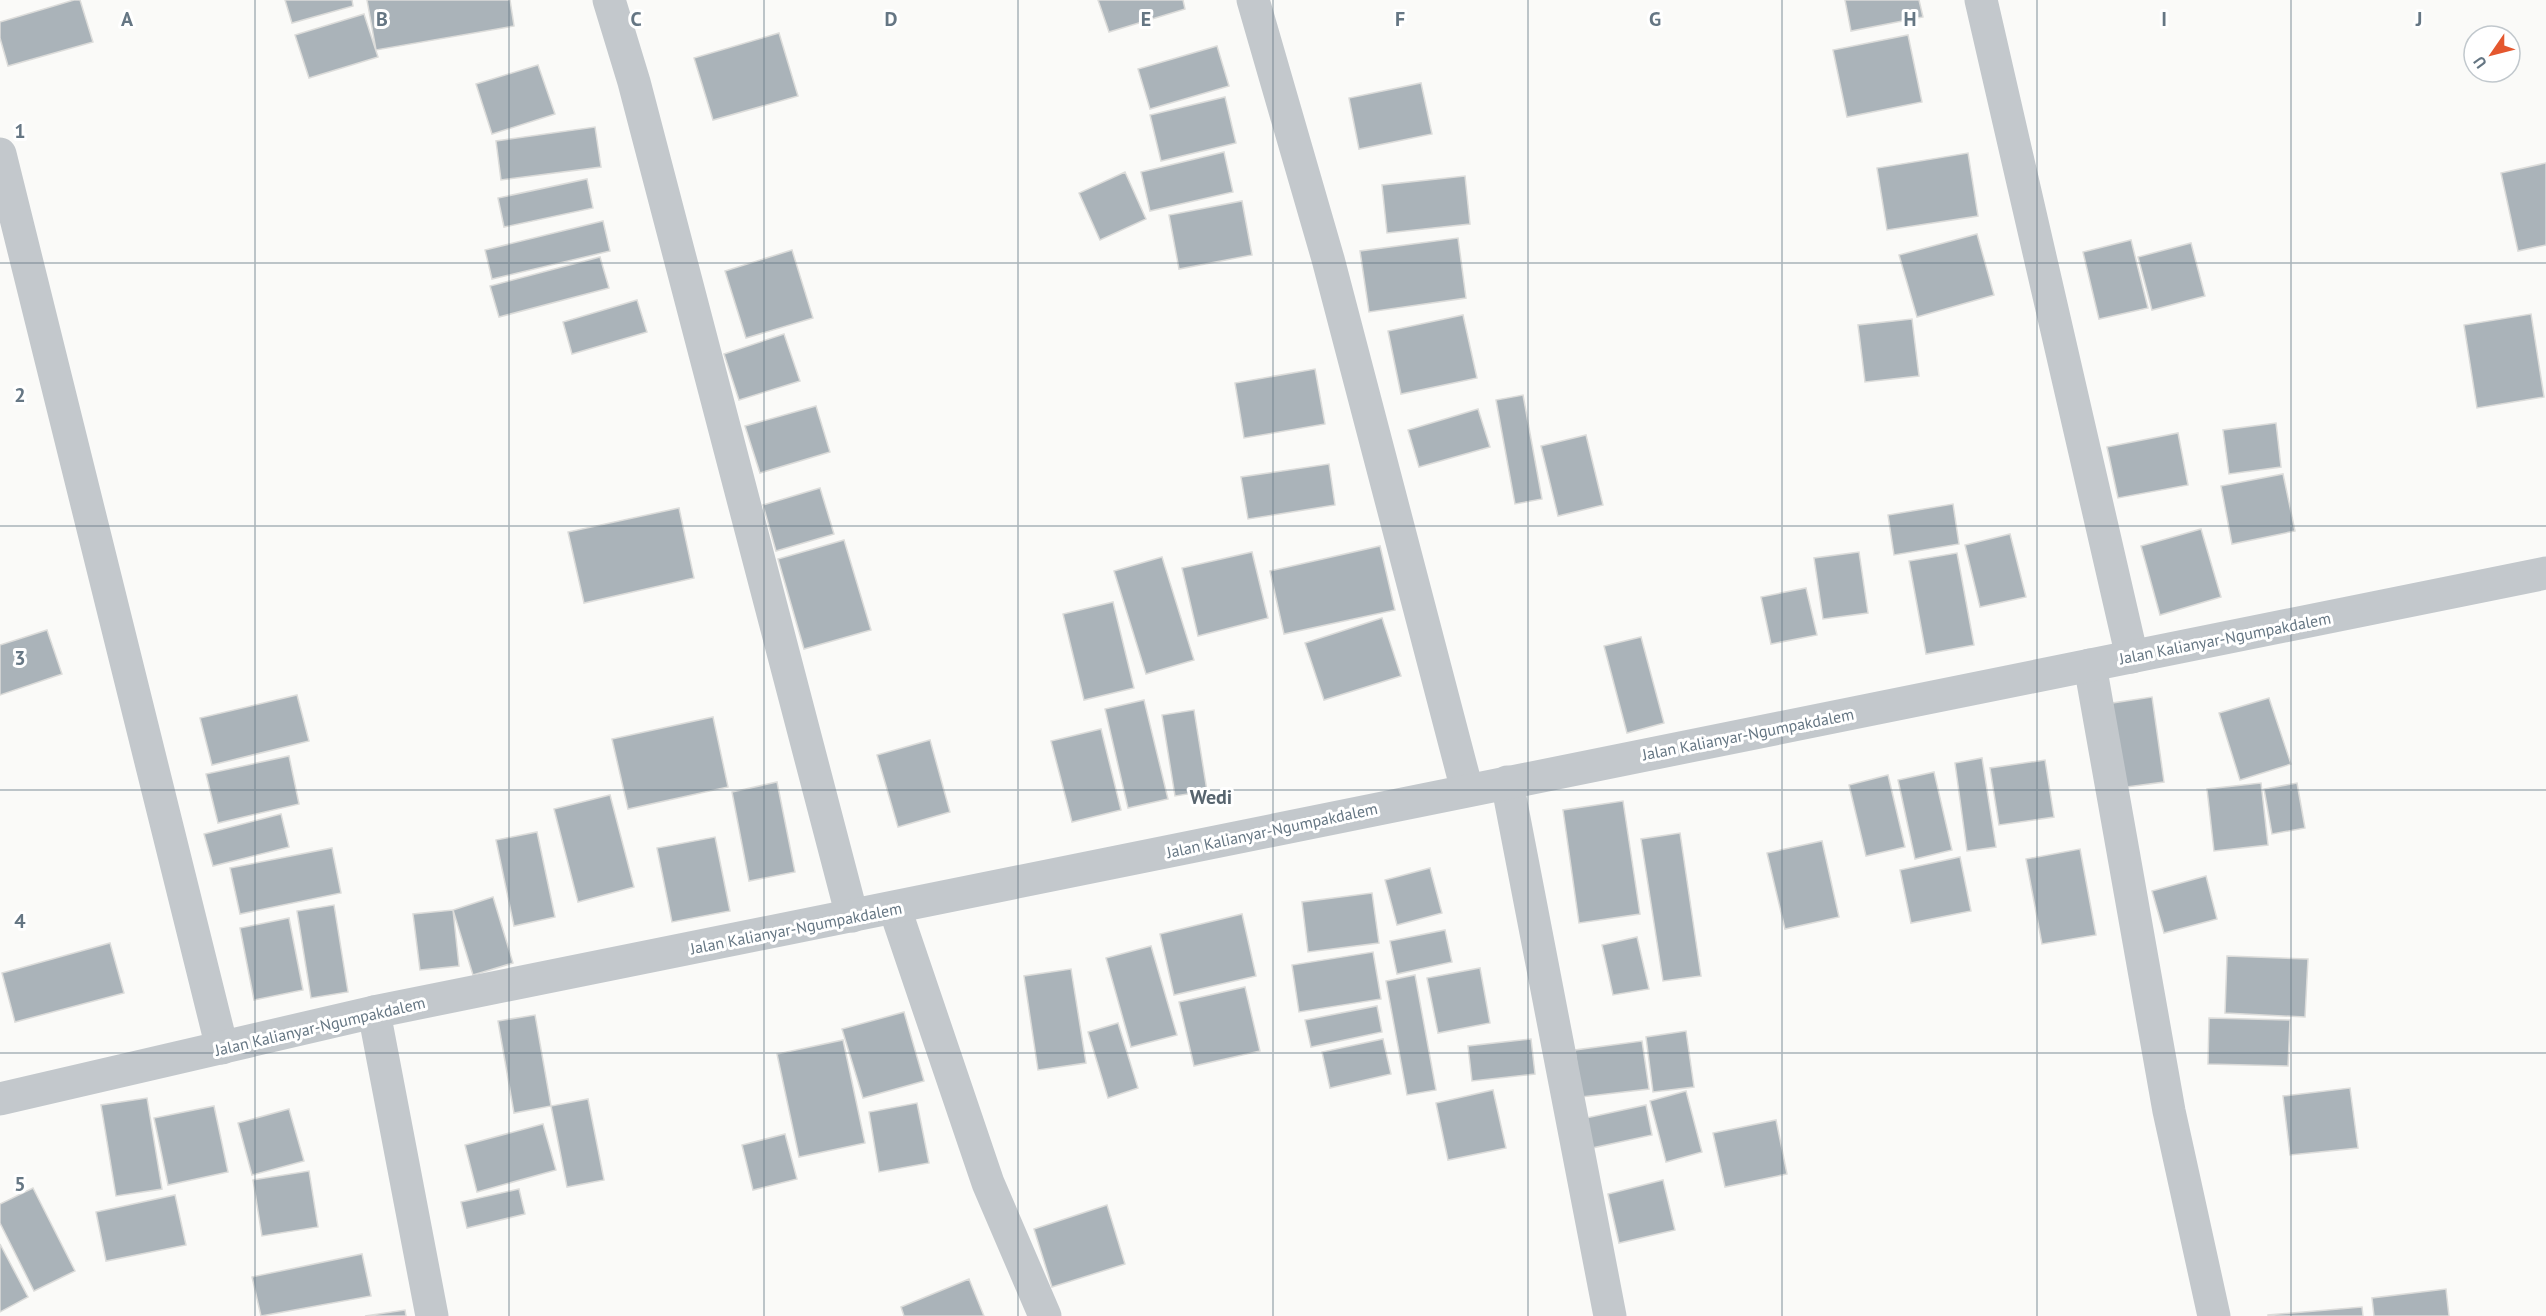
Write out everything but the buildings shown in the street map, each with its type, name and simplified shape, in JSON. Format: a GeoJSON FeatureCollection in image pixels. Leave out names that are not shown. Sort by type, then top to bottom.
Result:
{"type":"FeatureCollection","features":[{"type":"Feature","properties":{"kind":"street"},"geometry":{"type":"LineString","coordinates":[[609,0],[640,105],[852,916]]}},
{"type":"Feature","properties":{"kind":"street"},"geometry":{"type":"LineString","coordinates":[[1253,0],[1328,259],[1467,790]]}},
{"type":"Feature","properties":{"kind":"street"},"geometry":{"type":"LineString","coordinates":[[1981,0],[2132,657]]}},
{"type":"Feature","properties":{"kind":"street"},"geometry":{"type":"LineString","coordinates":[[0,154],[222,1048]]}},
{"type":"Feature","properties":{"kind":"street","name":"Jalan Kalianyar-Ngumpakdalem"},"geometry":{"type":"LineString","coordinates":[[0,1099],[374,1012],[895,909],[1467,790],[2546,573]]}},
{"type":"Feature","properties":{"kind":"street"},"geometry":{"type":"LineString","coordinates":[[2090,665],[2169,1111],[2214,1316]]}},
{"type":"Feature","properties":{"kind":"street"},"geometry":{"type":"LineString","coordinates":[[1508,782],[1611,1316]]}},
{"type":"Feature","properties":{"kind":"street"},"geometry":{"type":"LineString","coordinates":[[895,909],[988,1183],[1045,1316]]}},
{"type":"Feature","properties":{"kind":"street"},"geometry":{"type":"LineString","coordinates":[[374,1012],[432,1316]]}},
{"type":"Feature","properties":{"kind":"district","name":"Wedi"},"geometry":{"type":"Point","coordinates":[1211,797]}}]}
